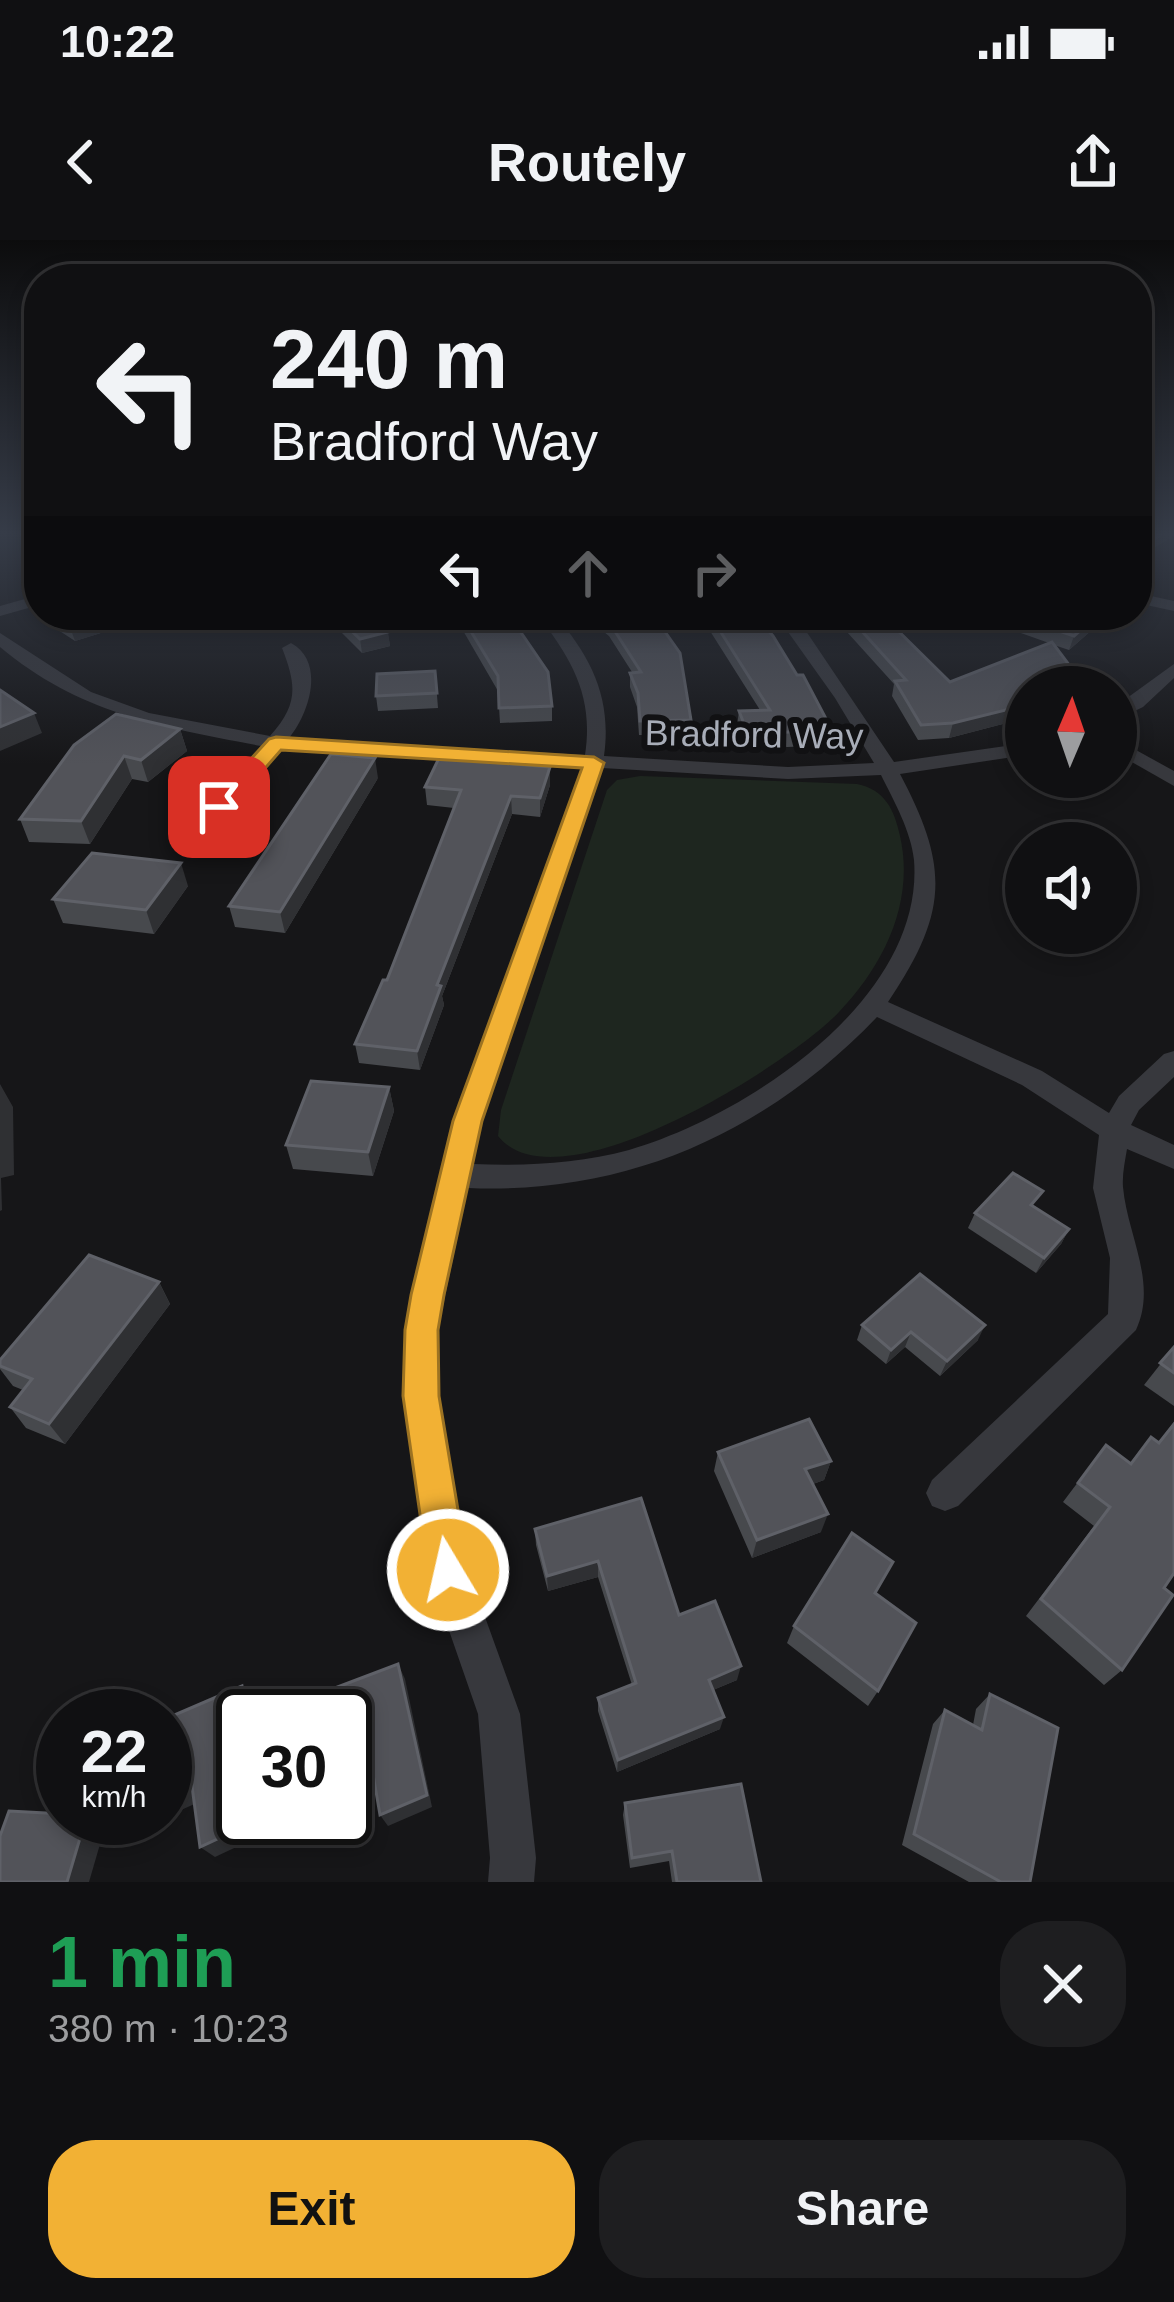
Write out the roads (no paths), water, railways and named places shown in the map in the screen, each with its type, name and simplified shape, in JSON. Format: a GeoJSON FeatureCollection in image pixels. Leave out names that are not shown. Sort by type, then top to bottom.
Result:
{"type":"FeatureCollection","features":[{"type":"Feature","properties":{"kind":"street"},"geometry":{"type":"LineString","coordinates":[[511,1882],[513,1858],[499,1714],[448,1570],[421,1396],[422,1330],[453,1175],[594,763],[601,718],[591,680],[560,630]]}},
{"type":"Feature","properties":{"kind":"street"},"geometry":{"type":"LineString","coordinates":[[453,1175],[576,1172],[633,1161],[675,1146],[796,1074],[875,1006],[912,943],[925,887],[920,838],[887,769],[794,630]]}},
{"type":"Feature","properties":{"kind":"street","name":"Bradford Way"},"geometry":{"type":"LineString","coordinates":[[0,638],[30,663],[86,696],[145,718],[276,743],[788,773],[887,769],[1005,752]]}},
{"type":"Feature","properties":{"kind":"street"},"geometry":{"type":"LineString","coordinates":[[194,834],[297,717],[303,679],[291,648]]}},
{"type":"Feature","properties":{"kind":"street"},"geometry":{"type":"LineString","coordinates":[[1137,702],[1174,669]]}},
{"type":"Feature","properties":{"kind":"street"},"geometry":{"type":"LineString","coordinates":[[1137,758],[1174,780]]}},
{"type":"Feature","properties":{"kind":"street"},"geometry":{"type":"LineString","coordinates":[[875,1006],[1032,1078],[1114,1130],[1174,1158]]}},
{"type":"Feature","properties":{"kind":"street"},"geometry":{"type":"LineString","coordinates":[[945,1493],[1124,1320],[1126,1258],[1108,1188],[1114,1130],[1129,1103],[1174,1061]]}}]}
